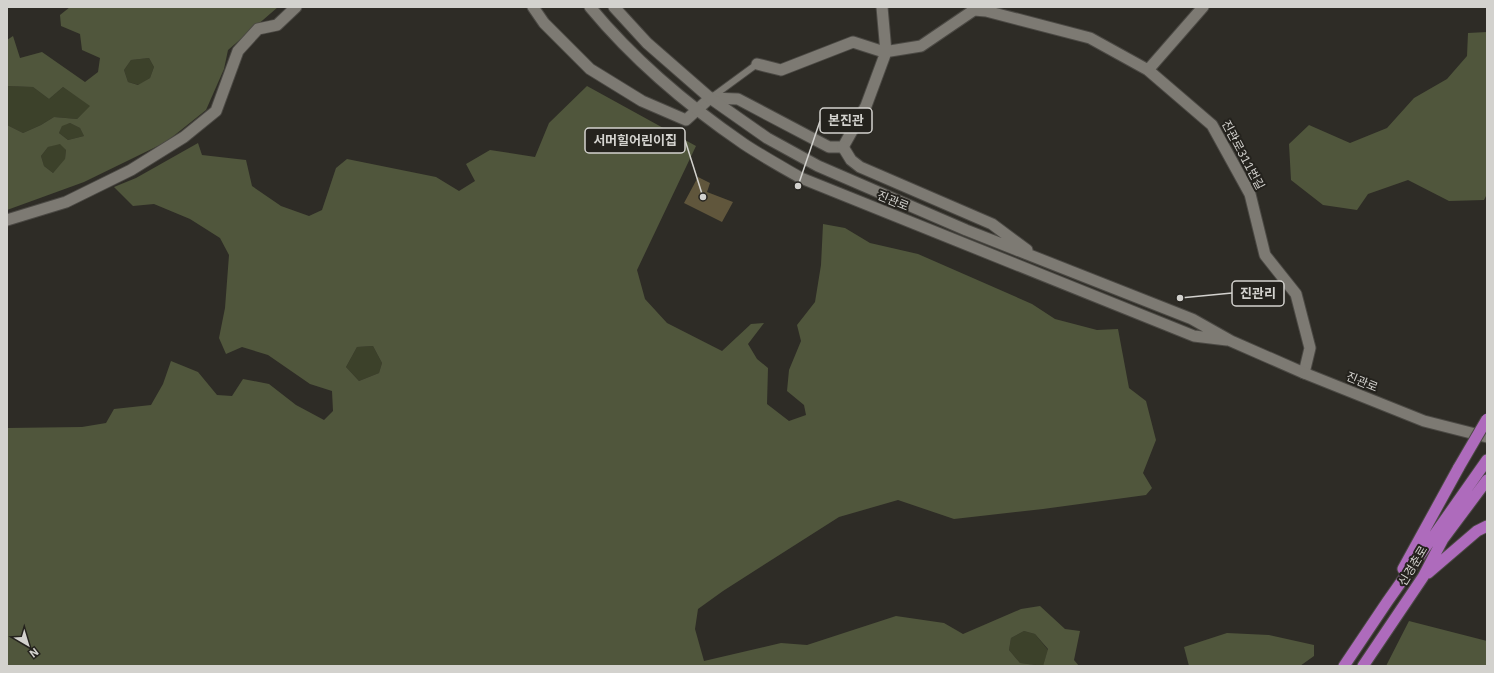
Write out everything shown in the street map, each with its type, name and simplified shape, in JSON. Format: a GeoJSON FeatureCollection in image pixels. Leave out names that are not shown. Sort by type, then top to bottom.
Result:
{"type":"FeatureCollection","features":[{"type":"Feature","properties":{"kind":"highway"},"geometry":{"type":"LineString","coordinates":[[1387,602],[1419,538],[1487,419]]}},
{"type":"Feature","properties":{"kind":"highway"},"geometry":{"type":"LineString","coordinates":[[1344,666],[1487,460]]}},
{"type":"Feature","properties":{"kind":"highway","name":"신경춘로"},"geometry":{"type":"LineString","coordinates":[[1363,666],[1423,577],[1443,539],[1487,480]]}},
{"type":"Feature","properties":{"kind":"highway"},"geometry":{"type":"LineString","coordinates":[[1423,577],[1477,531],[1487,526]]}},
{"type":"Feature","properties":{"kind":"main road"},"geometry":{"type":"LineString","coordinates":[[7,220],[66,202],[131,170],[184,137],[216,111],[238,51],[258,29],[277,25],[296,7]]}},
{"type":"Feature","properties":{"kind":"main road"},"geometry":{"type":"LineString","coordinates":[[534,7],[544,23],[590,69],[642,101],[686,120],[710,98],[738,99],[829,147],[843,147]]}},
{"type":"Feature","properties":{"kind":"main road","name":"진관로"},"geometry":{"type":"LineString","coordinates":[[590,7],[616,38],[651,71],[744,144],[801,178],[1194,336],[1231,341]]}},
{"type":"Feature","properties":{"kind":"main road","name":"진관로"},"geometry":{"type":"LineString","coordinates":[[614,7],[646,43],[710,98],[767,138],[818,166],[966,230],[1192,319],[1231,341],[1304,373],[1424,421],[1487,437]]}},
{"type":"Feature","properties":{"kind":"main road"},"geometry":{"type":"LineString","coordinates":[[843,147],[866,106],[886,52],[882,7]]}},
{"type":"Feature","properties":{"kind":"main road"},"geometry":{"type":"LineString","coordinates":[[1148,70],[1203,7]]}},
{"type":"Feature","properties":{"kind":"main road"},"geometry":{"type":"LineString","coordinates":[[757,64],[781,70],[853,42],[886,52],[921,46],[974,10],[986,9]]}},
{"type":"Feature","properties":{"kind":"main road","name":"진관로311번길"},"geometry":{"type":"LineString","coordinates":[[986,9],[1090,38],[1148,70],[1212,125],[1250,194],[1265,255],[1296,294],[1310,348],[1304,373]]}},
{"type":"Feature","properties":{"kind":"main road"},"geometry":{"type":"LineString","coordinates":[[843,147],[851,160],[860,167],[992,224],[1039,258]]}},
{"type":"Feature","properties":{"kind":"lane"},"geometry":{"type":"LineString","coordinates":[[710,98],[757,64]]}},
{"type":"Feature","properties":{"kind":"green space"},"geometry":{"type":"Polygon","coordinates":[[[70,7],[278,7],[228,50],[224,69],[206,110],[166,142],[84,182],[7,210],[7,125],[23,133],[54,117],[77,119],[90,106],[63,87],[49,99],[33,87],[7,86],[7,40],[13,36],[20,58],[42,52],[85,82],[98,72],[100,58],[82,50],[80,34],[61,26],[60,15],[70,7]],[[149,58],[131,60],[124,70],[128,82],[138,85],[150,78],[154,67],[149,58]],[[70,123],[62,126],[59,133],[68,140],[84,136],[80,128],[70,123]],[[60,144],[48,147],[41,156],[44,166],[53,173],[65,159],[66,150],[60,144]]]}},
{"type":"Feature","properties":{"kind":"green space"},"geometry":{"type":"Polygon","coordinates":[[[1487,32],[1487,194],[1484,200],[1449,201],[1408,180],[1368,194],[1357,210],[1323,205],[1291,180],[1289,144],[1309,125],[1350,143],[1387,128],[1414,98],[1447,79],[1467,56],[1468,33],[1487,32]]]}},
{"type":"Feature","properties":{"kind":"green space"},"geometry":{"type":"Polygon","coordinates":[[[149,58],[154,67],[150,78],[139,85],[128,82],[124,70],[131,60],[149,58]]]}},
{"type":"Feature","properties":{"kind":"green space"},"geometry":{"type":"Polygon","coordinates":[[[7,86],[33,87],[49,99],[63,87],[91,106],[77,119],[54,117],[23,133],[7,125],[7,86]]]}},
{"type":"Feature","properties":{"kind":"green space"},"geometry":{"type":"Polygon","coordinates":[[[587,86],[696,146],[637,270],[645,299],[667,323],[722,351],[751,324],[764,323],[748,344],[757,359],[768,368],[767,404],[789,421],[806,415],[804,405],[787,391],[789,370],[801,341],[797,325],[815,302],[821,265],[823,224],[845,228],[870,243],[918,254],[1032,304],[1055,319],[1097,330],[1118,329],[1129,388],[1146,401],[1156,440],[1143,473],[1152,488],[1146,495],[954,519],[898,500],[839,517],[723,591],[698,609],[695,629],[704,661],[781,643],[807,645],[896,616],[944,623],[963,634],[1021,609],[1040,606],[1065,629],[1080,631],[1074,660],[1079,666],[1043,666],[7,666],[7,428],[82,427],[106,423],[114,409],[151,405],[163,384],[171,361],[198,372],[217,395],[232,396],[243,379],[269,384],[296,405],[324,420],[333,411],[332,391],[310,384],[268,355],[242,347],[226,354],[219,338],[225,308],[229,255],[220,238],[190,219],[154,204],[133,206],[114,187],[136,178],[198,143],[202,155],[246,160],[252,186],[281,206],[309,216],[322,210],[336,168],[347,159],[436,177],[459,191],[475,181],[466,164],[490,150],[535,157],[549,123],[587,86]],[[373,346],[357,347],[346,367],[359,381],[379,373],[382,363],[373,346]],[[1024,631],[1011,638],[1009,650],[1020,663],[1043,666],[1048,649],[1035,634],[1024,631]]]}},
{"type":"Feature","properties":{"kind":"green space"},"geometry":{"type":"Polygon","coordinates":[[[70,123],[80,128],[84,136],[68,140],[59,133],[62,125],[70,123]]]}},
{"type":"Feature","properties":{"kind":"green space"},"geometry":{"type":"Polygon","coordinates":[[[60,143],[66,150],[65,160],[53,173],[44,166],[41,156],[48,147],[60,143]]]}},
{"type":"Feature","properties":{"kind":"green space"},"geometry":{"type":"Polygon","coordinates":[[[373,346],[382,363],[379,373],[359,381],[346,367],[357,347],[373,346]]]}},
{"type":"Feature","properties":{"kind":"green space"},"geometry":{"type":"Polygon","coordinates":[[[1409,621],[1487,641],[1487,666],[1386,666],[1409,621]]]}},
{"type":"Feature","properties":{"kind":"green space"},"geometry":{"type":"Polygon","coordinates":[[[1024,631],[1035,634],[1048,650],[1043,666],[1020,663],[1009,650],[1011,638],[1024,631]]]}},
{"type":"Feature","properties":{"kind":"green space"},"geometry":{"type":"Polygon","coordinates":[[[1227,633],[1269,635],[1314,645],[1314,656],[1300,666],[1189,666],[1184,647],[1227,633]]]}},
{"type":"Feature","properties":{"kind":"building"},"geometry":{"type":"Polygon","coordinates":[[[698,177],[710,183],[707,192],[733,202],[722,222],[684,203],[698,177]]]}},
{"type":"Feature","properties":{"kind":"place","name":"본진관"},"geometry":{"type":"Point","coordinates":[798,186]}},
{"type":"Feature","properties":{"kind":"place","name":"서머힐어린이집"},"geometry":{"type":"Point","coordinates":[703,197]}},
{"type":"Feature","properties":{"kind":"place","name":"진관리"},"geometry":{"type":"Point","coordinates":[1180,298]}}]}
